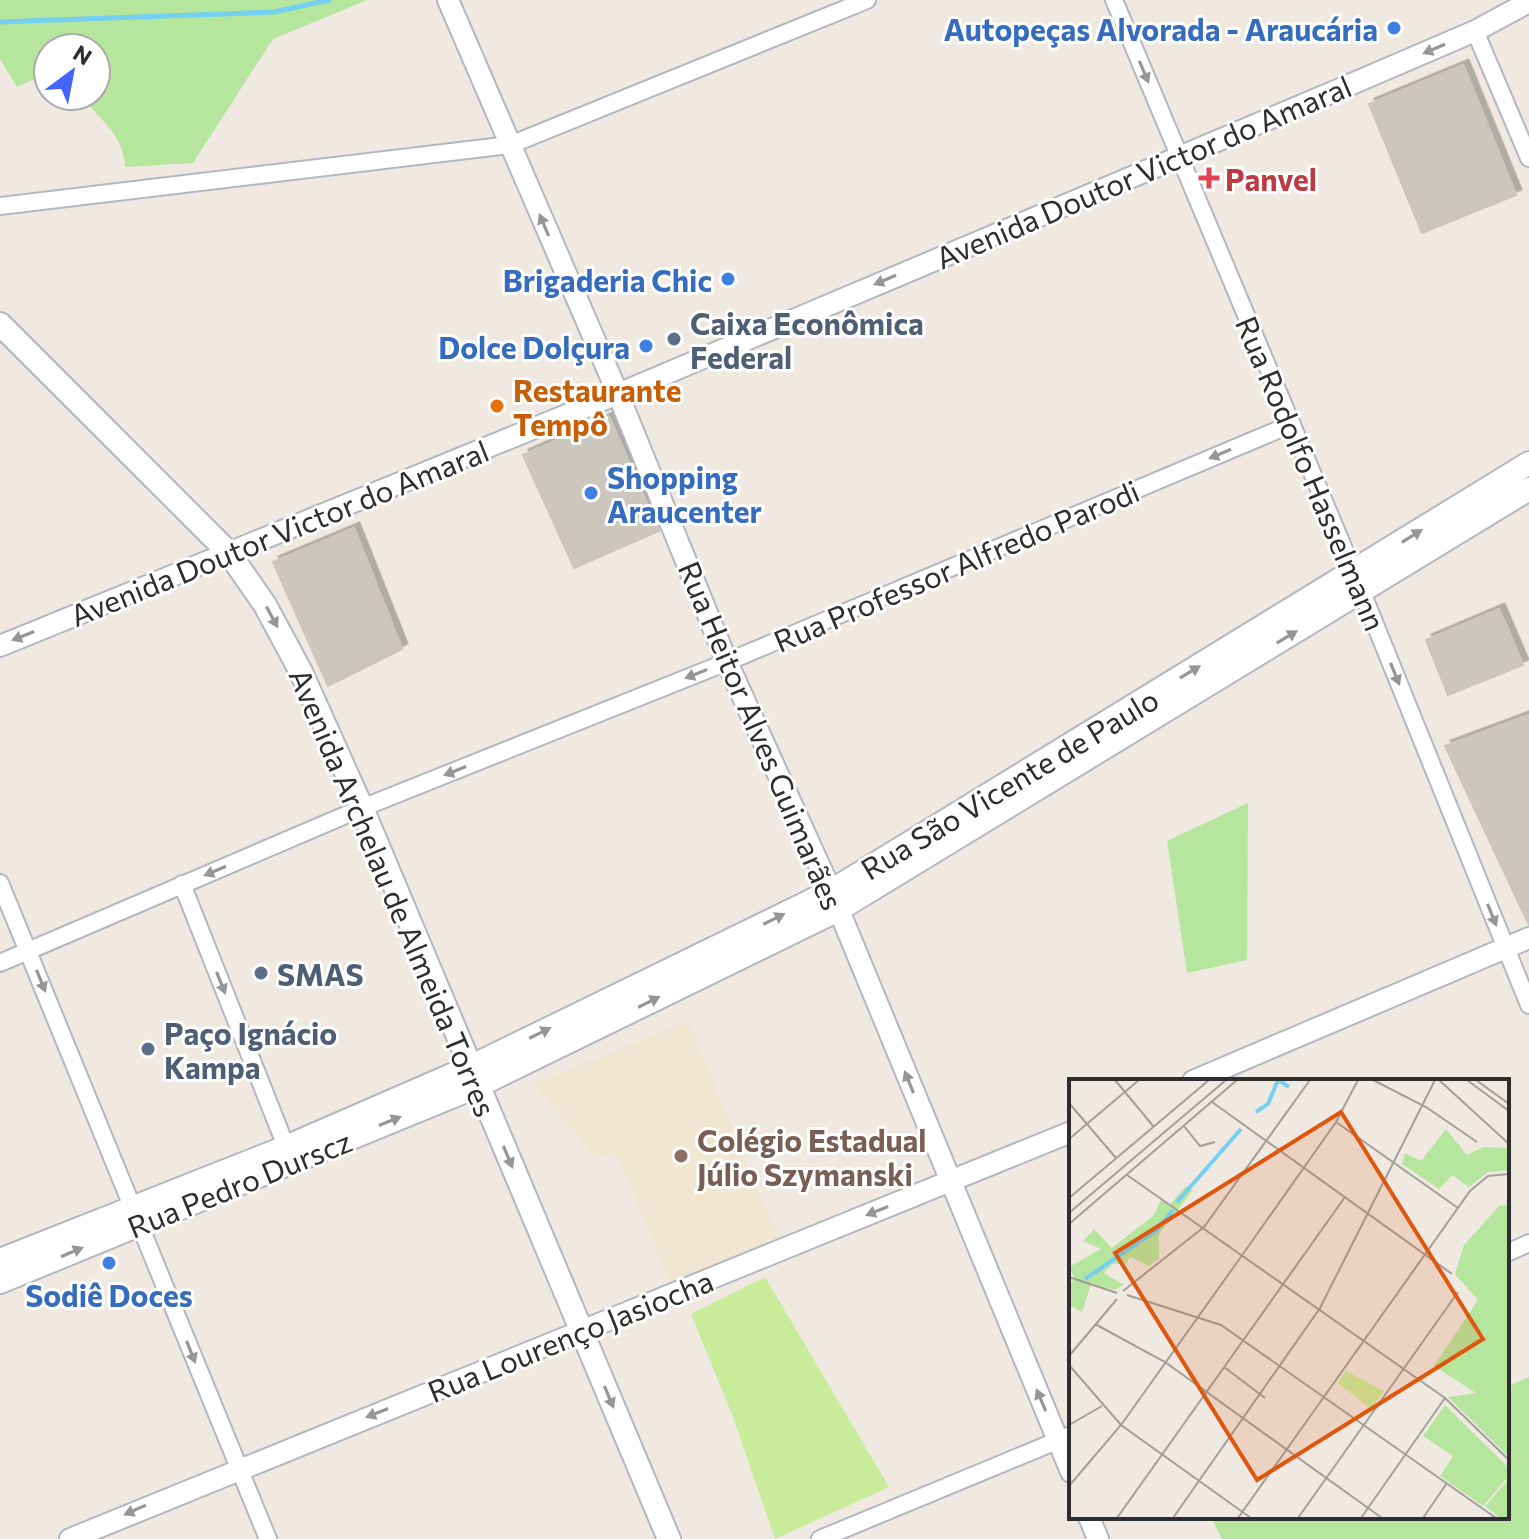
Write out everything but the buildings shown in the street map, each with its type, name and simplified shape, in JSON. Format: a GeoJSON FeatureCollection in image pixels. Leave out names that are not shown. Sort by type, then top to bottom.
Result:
{"type":"FeatureCollection","features":[{"type":"Feature","properties":{"kind":"main road","name":"Avenida Archelau de Almeida Torres"},"geometry":{"type":"LineString","coordinates":[[0,324],[229,553],[265,605],[287,645],[362,808],[669,1539]]}},
{"type":"Feature","properties":{"kind":"main road","name":"Rua São Vicente de Paulo"},"geometry":{"type":"LineString","coordinates":[[1358,582],[1529,463]]}},
{"type":"Feature","properties":{"kind":"main road","name":"Rua São Vicente de Paulo"},"geometry":{"type":"LineString","coordinates":[[474,1076],[835,900],[1358,582],[1529,489]]}},
{"type":"Feature","properties":{"kind":"main road","name":"Rua Pedro Durscz"},"geometry":{"type":"LineString","coordinates":[[0,1260],[135,1215],[474,1076]]}},
{"type":"Feature","properties":{"kind":"main road","name":"Rua Pedro Durscz"},"geometry":{"type":"LineString","coordinates":[[0,1282],[135,1215]]}},
{"type":"Feature","properties":{"kind":"street","name":"Rua Heitor Alves Guimarães"},"geometry":{"type":"LineString","coordinates":[[448,0],[618,394],[727,662],[835,900],[950,1182],[1065,1438],[1069,1461]]}},
{"type":"Feature","properties":{"kind":"street"},"geometry":{"type":"LineString","coordinates":[[0,206],[510,145],[867,0]]}},
{"type":"Feature","properties":{"kind":"street","name":"Rua Rodolfo Hasselmann"},"geometry":{"type":"LineString","coordinates":[[1114,0],[1358,582],[1529,1005]]}},
{"type":"Feature","properties":{"kind":"street","name":"Avenida Doutor Victor do Amaral"},"geometry":{"type":"LineString","coordinates":[[0,646],[618,394],[1475,31],[1529,2]]}},
{"type":"Feature","properties":{"kind":"street"},"geometry":{"type":"LineString","coordinates":[[1475,31],[1529,158]]}},
{"type":"Feature","properties":{"kind":"street","name":"Rua Professor Alfredo Parodi"},"geometry":{"type":"LineString","coordinates":[[0,963],[362,808],[727,662],[1292,424]]}},
{"type":"Feature","properties":{"kind":"street"},"geometry":{"type":"LineString","coordinates":[[0,883],[268,1539]]}},
{"type":"Feature","properties":{"kind":"street"},"geometry":{"type":"LineString","coordinates":[[182,884],[289,1154]]}},
{"type":"Feature","properties":{"kind":"street"},"geometry":{"type":"LineString","coordinates":[[1198,1079],[1529,938]]}},
{"type":"Feature","properties":{"kind":"street","name":"Rua Lourenço Jasiocha"},"geometry":{"type":"LineString","coordinates":[[70,1539],[1069,1133]]}},
{"type":"Feature","properties":{"kind":"street"},"geometry":{"type":"LineString","coordinates":[[1509,1252],[1529,1243]]}},
{"type":"Feature","properties":{"kind":"street"},"geometry":{"type":"LineString","coordinates":[[820,1539],[1065,1438]]}},
{"type":"Feature","properties":{"kind":"street"},"geometry":{"type":"LineString","coordinates":[[1090,1519],[1098,1539]]}},
{"type":"Feature","properties":{"kind":"shaded area","name":"Colégio Estadual Júlio Szymanski"},"geometry":{"type":"Polygon","coordinates":[[[688,1021],[779,1240],[671,1284],[616,1152],[597,1160],[534,1084],[688,1021]]]}},
{"type":"Feature","properties":{"kind":"green space"},"geometry":{"type":"Polygon","coordinates":[[[0,0],[367,0],[273,39],[193,163],[125,167],[120,145],[96,112],[112,112],[112,32],[32,32],[32,80],[17,87],[0,59],[0,0]]]}},
{"type":"Feature","properties":{"kind":"green space"},"geometry":{"type":"Polygon","coordinates":[[[1248,803],[1247,960],[1187,973],[1167,841],[1248,803]]]}},
{"type":"Feature","properties":{"kind":"green space"},"geometry":{"type":"Polygon","coordinates":[[[765,1277],[889,1487],[775,1539],[733,1417],[691,1314],[765,1277]]]}},
{"type":"Feature","properties":{"kind":"green space"},"geometry":{"type":"Polygon","coordinates":[[[1529,1377],[1529,1539],[1222,1539],[1212,1519],[1509,1519],[1509,1386],[1529,1377]]]}},
{"type":"Feature","properties":{"kind":"waterway"},"geometry":{"type":"LineString","coordinates":[[0,22],[274,12],[329,0]]}},
{"type":"Feature","properties":{"kind":"place","name":"Autopeças Alvorada - Araucária"},"geometry":{"type":"Point","coordinates":[1394,28]}},
{"type":"Feature","properties":{"kind":"place","name":"Panvel"},"geometry":{"type":"Point","coordinates":[1209,178]}},
{"type":"Feature","properties":{"kind":"place","name":"Brigaderia Chic"},"geometry":{"type":"Point","coordinates":[728,279]}},
{"type":"Feature","properties":{"kind":"place","name":"Caixa Econômica Federal"},"geometry":{"type":"Point","coordinates":[674,339]}},
{"type":"Feature","properties":{"kind":"place","name":"Dolce Dolçura"},"geometry":{"type":"Point","coordinates":[646,346]}},
{"type":"Feature","properties":{"kind":"place","name":"Restaurante Tempô"},"geometry":{"type":"Point","coordinates":[497,406]}},
{"type":"Feature","properties":{"kind":"place","name":"Shopping Araucenter"},"geometry":{"type":"Point","coordinates":[591,493]}},
{"type":"Feature","properties":{"kind":"place","name":"SMAS"},"geometry":{"type":"Point","coordinates":[261,973]}},
{"type":"Feature","properties":{"kind":"place","name":"Paço Ignácio Kampa"},"geometry":{"type":"Point","coordinates":[148,1049]}},
{"type":"Feature","properties":{"kind":"place","name":"Colégio Estadual Júlio Szymanski"},"geometry":{"type":"Point","coordinates":[681,1156]}},
{"type":"Feature","properties":{"kind":"place","name":"Sodiê Doces"},"geometry":{"type":"Point","coordinates":[109,1263]}}]}
